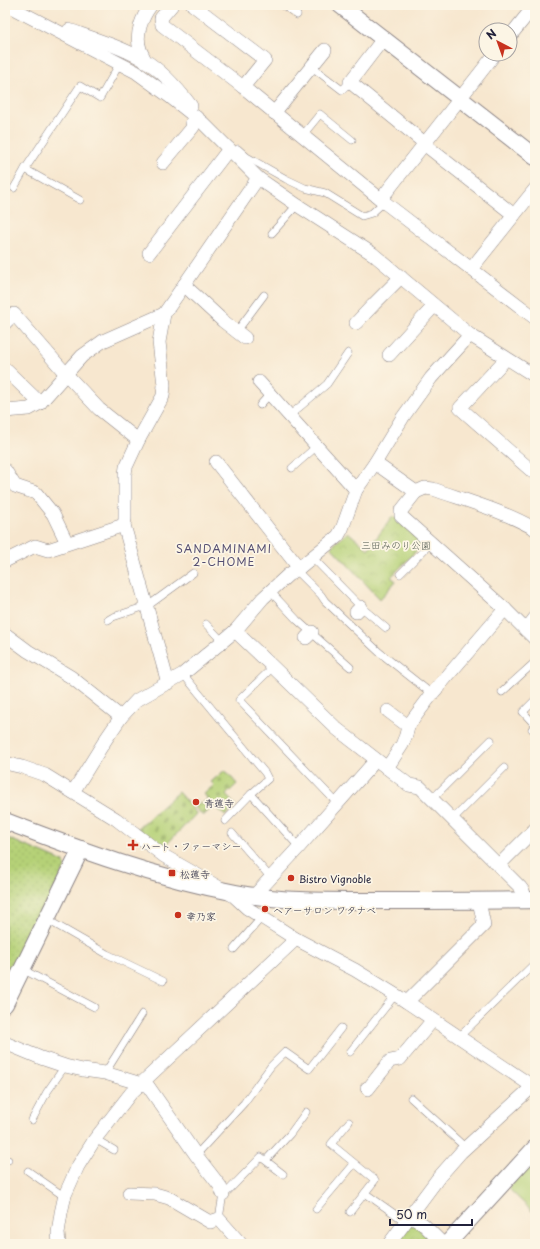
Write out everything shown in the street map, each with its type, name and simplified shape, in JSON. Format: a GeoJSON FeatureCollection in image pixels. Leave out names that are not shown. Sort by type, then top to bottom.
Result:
{"type":"FeatureCollection","features":[{"type":"Feature","properties":{"kind":"street"},"geometry":{"type":"LineString","coordinates":[[7,5],[52,30],[136,72],[200,120],[233,149],[258,178],[297,206],[373,254],[470,335],[535,376]]}},
{"type":"Feature","properties":{"kind":"street"},"geometry":{"type":"LineString","coordinates":[[145,61],[140,50],[139,35],[146,12],[152,5]]}},
{"type":"Feature","properties":{"kind":"street"},"geometry":{"type":"LineString","coordinates":[[172,5],[161,18],[162,25],[243,87],[302,136],[471,269],[533,312]]}},
{"type":"Feature","properties":{"kind":"street"},"geometry":{"type":"LineString","coordinates":[[193,5],[265,60],[243,87]]}},
{"type":"Feature","properties":{"kind":"street"},"geometry":{"type":"LineString","coordinates":[[340,5],[535,157]]}},
{"type":"Feature","properties":{"kind":"street"},"geometry":{"type":"LineString","coordinates":[[518,26],[535,5]]}},
{"type":"Feature","properties":{"kind":"street"},"geometry":{"type":"LineString","coordinates":[[52,30],[60,27],[121,49],[145,61],[157,70],[184,97],[200,120]]}},
{"type":"Feature","properties":{"kind":"street"},"geometry":{"type":"LineString","coordinates":[[384,38],[350,82],[424,144],[514,215]]}},
{"type":"Feature","properties":{"kind":"street"},"geometry":{"type":"LineString","coordinates":[[274,113],[325,50]]}},
{"type":"Feature","properties":{"kind":"street"},"geometry":{"type":"LineString","coordinates":[[383,200],[424,144],[489,62]]}},
{"type":"Feature","properties":{"kind":"street"},"geometry":{"type":"LineString","coordinates":[[163,163],[193,127],[192,122],[200,120]]}},
{"type":"Feature","properties":{"kind":"street"},"geometry":{"type":"LineString","coordinates":[[149,253],[233,149]]}},
{"type":"Feature","properties":{"kind":"street"},"geometry":{"type":"LineString","coordinates":[[168,683],[124,525],[126,467],[139,439],[163,396],[164,385],[159,342],[164,314],[258,178]]}},
{"type":"Feature","properties":{"kind":"street"},"geometry":{"type":"LineString","coordinates":[[471,269],[535,189]]}},
{"type":"Feature","properties":{"kind":"street"},"geometry":{"type":"LineString","coordinates":[[356,323],[401,277]]}},
{"type":"Feature","properties":{"kind":"street"},"geometry":{"type":"LineString","coordinates":[[184,285],[223,321],[241,335]]}},
{"type":"Feature","properties":{"kind":"street"},"geometry":{"type":"LineString","coordinates":[[394,353],[434,306]]}},
{"type":"Feature","properties":{"kind":"street"},"geometry":{"type":"LineString","coordinates":[[5,323],[14,314],[98,409],[139,439]]}},
{"type":"Feature","properties":{"kind":"street"},"geometry":{"type":"LineString","coordinates":[[5,411],[29,409],[40,403],[82,356],[103,341],[164,314]]}},
{"type":"Feature","properties":{"kind":"street"},"geometry":{"type":"LineString","coordinates":[[73,792],[121,717],[137,700],[183,674],[235,631],[263,598],[288,575],[338,536],[356,490],[375,463],[403,417],[431,378],[470,335]]}},
{"type":"Feature","properties":{"kind":"street"},"geometry":{"type":"LineString","coordinates":[[504,357],[503,362],[460,408],[533,472],[535,472]]}},
{"type":"Feature","properties":{"kind":"street"},"geometry":{"type":"LineString","coordinates":[[5,369],[40,403]]}},
{"type":"Feature","properties":{"kind":"street"},"geometry":{"type":"LineString","coordinates":[[259,382],[356,490]]}},
{"type":"Feature","properties":{"kind":"street"},"geometry":{"type":"LineString","coordinates":[[216,462],[230,487],[265,520],[297,569]]}},
{"type":"Feature","properties":{"kind":"street"},"geometry":{"type":"LineString","coordinates":[[375,463],[416,492]]}},
{"type":"Feature","properties":{"kind":"street"},"geometry":{"type":"LineString","coordinates":[[5,470],[15,486],[36,493],[45,512],[54,514],[67,543]]}},
{"type":"Feature","properties":{"kind":"street"},"geometry":{"type":"LineString","coordinates":[[535,529],[506,515],[434,489],[425,488],[416,492],[401,511],[401,516],[505,609],[530,634],[535,618]]}},
{"type":"Feature","properties":{"kind":"street"},"geometry":{"type":"LineString","coordinates":[[6,562],[35,546],[46,552],[67,543],[124,525]]}},
{"type":"Feature","properties":{"kind":"street"},"geometry":{"type":"LineString","coordinates":[[387,768],[402,745],[408,726],[432,694],[505,609]]}},
{"type":"Feature","properties":{"kind":"street"},"geometry":{"type":"LineString","coordinates":[[235,631],[337,729],[409,785],[420,787],[499,865],[530,900]]}},
{"type":"Feature","properties":{"kind":"street"},"geometry":{"type":"LineString","coordinates":[[6,636],[71,677],[121,717]]}},
{"type":"Feature","properties":{"kind":"street"},"geometry":{"type":"LineString","coordinates":[[388,711],[408,726]]}},
{"type":"Feature","properties":{"kind":"street"},"geometry":{"type":"LineString","coordinates":[[254,896],[376,760]]}},
{"type":"Feature","properties":{"kind":"street"},"geometry":{"type":"LineString","coordinates":[[5,763],[44,775],[73,792],[116,819],[164,856],[221,890],[234,896],[247,908],[296,939],[355,970],[395,994],[534,1086],[466,1148],[439,1177],[389,1244]]}},
{"type":"Feature","properties":{"kind":"street"},"geometry":{"type":"LineString","coordinates":[[5,821],[163,877],[254,896],[315,901],[530,900]]}},
{"type":"Feature","properties":{"kind":"street"},"geometry":{"type":"LineString","coordinates":[[499,865],[535,829]]}},
{"type":"Feature","properties":{"kind":"street"},"geometry":{"type":"LineString","coordinates":[[5,1004],[81,849]]}},
{"type":"Feature","properties":{"kind":"street"},"geometry":{"type":"LineString","coordinates":[[407,1002],[484,924],[479,901]]}},
{"type":"Feature","properties":{"kind":"street"},"geometry":{"type":"LineString","coordinates":[[59,1244],[58,1232],[60,1213],[65,1197],[78,1166],[95,1139],[131,1093],[296,939]]}},
{"type":"Feature","properties":{"kind":"street"},"geometry":{"type":"LineString","coordinates":[[367,1088],[368,1089],[390,1061],[400,1059],[433,1020]]}},
{"type":"Feature","properties":{"kind":"street"},"geometry":{"type":"LineString","coordinates":[[5,1043],[65,1066],[105,1073],[148,1086],[196,1155],[220,1186],[223,1194]]}},
{"type":"Feature","properties":{"kind":"street"},"geometry":{"type":"LineString","coordinates":[[447,1244],[505,1177],[535,1148]]}},
{"type":"Feature","properties":{"kind":"street"},"geometry":{"type":"LineString","coordinates":[[129,1193],[155,1194],[169,1198],[210,1222],[219,1219],[241,1244]]}},
{"type":"Feature","properties":{"kind":"street"},"geometry":{"type":"LineString","coordinates":[[408,1219],[424,1225],[443,1244]]}},
{"type":"Feature","properties":{"kind":"lane"},"geometry":{"type":"LineString","coordinates":[[285,9],[297,15]]}},
{"type":"Feature","properties":{"kind":"lane"},"geometry":{"type":"LineString","coordinates":[[14,188],[24,169],[80,86],[100,98],[120,63]]}},
{"type":"Feature","properties":{"kind":"lane"},"geometry":{"type":"LineString","coordinates":[[312,67],[342,90],[350,82]]}},
{"type":"Feature","properties":{"kind":"lane"},"geometry":{"type":"LineString","coordinates":[[302,136],[320,114],[352,140]]}},
{"type":"Feature","properties":{"kind":"lane"},"geometry":{"type":"LineString","coordinates":[[233,149],[286,179],[305,188],[325,193],[362,216],[372,212],[383,200]]}},
{"type":"Feature","properties":{"kind":"lane"},"geometry":{"type":"LineString","coordinates":[[24,169],[80,200]]}},
{"type":"Feature","properties":{"kind":"lane"},"geometry":{"type":"LineString","coordinates":[[272,233],[297,206]]}},
{"type":"Feature","properties":{"kind":"lane"},"geometry":{"type":"LineString","coordinates":[[241,335],[264,294]]}},
{"type":"Feature","properties":{"kind":"lane"},"geometry":{"type":"LineString","coordinates":[[289,416],[328,384],[348,353]]}},
{"type":"Feature","properties":{"kind":"lane"},"geometry":{"type":"LineString","coordinates":[[260,405],[270,394]]}},
{"type":"Feature","properties":{"kind":"lane"},"geometry":{"type":"LineString","coordinates":[[292,468],[317,446]]}},
{"type":"Feature","properties":{"kind":"lane"},"geometry":{"type":"LineString","coordinates":[[400,574],[431,543]]}},
{"type":"Feature","properties":{"kind":"lane"},"geometry":{"type":"LineString","coordinates":[[312,557],[358,610],[386,628]]}},
{"type":"Feature","properties":{"kind":"lane"},"geometry":{"type":"LineString","coordinates":[[297,569],[325,601],[379,652],[432,694]]}},
{"type":"Feature","properties":{"kind":"lane"},"geometry":{"type":"LineString","coordinates":[[108,620],[146,606],[194,573]]}},
{"type":"Feature","properties":{"kind":"lane"},"geometry":{"type":"LineString","coordinates":[[270,592],[309,635],[350,667]]}},
{"type":"Feature","properties":{"kind":"lane"},"geometry":{"type":"LineString","coordinates":[[206,624],[222,641]]}},
{"type":"Feature","properties":{"kind":"lane"},"geometry":{"type":"LineString","coordinates":[[502,692],[535,662]]}},
{"type":"Feature","properties":{"kind":"lane"},"geometry":{"type":"LineString","coordinates":[[273,667],[239,700],[337,803]]}},
{"type":"Feature","properties":{"kind":"lane"},"geometry":{"type":"LineString","coordinates":[[183,674],[266,773],[268,779],[225,821]]}},
{"type":"Feature","properties":{"kind":"lane"},"geometry":{"type":"LineString","coordinates":[[532,729],[535,725],[523,712],[535,700]]}},
{"type":"Feature","properties":{"kind":"lane"},"geometry":{"type":"LineString","coordinates":[[432,798],[491,740]]}},
{"type":"Feature","properties":{"kind":"lane"},"geometry":{"type":"LineString","coordinates":[[453,819],[504,768]]}},
{"type":"Feature","properties":{"kind":"lane"},"geometry":{"type":"LineString","coordinates":[[251,794],[299,847]]}},
{"type":"Feature","properties":{"kind":"lane"},"geometry":{"type":"LineString","coordinates":[[232,833],[271,878]]}},
{"type":"Feature","properties":{"kind":"lane"},"geometry":{"type":"LineString","coordinates":[[234,948],[262,917]]}},
{"type":"Feature","properties":{"kind":"lane"},"geometry":{"type":"LineString","coordinates":[[46,919],[107,954],[163,981]]}},
{"type":"Feature","properties":{"kind":"lane"},"geometry":{"type":"LineString","coordinates":[[459,1037],[535,963]]}},
{"type":"Feature","properties":{"kind":"lane"},"geometry":{"type":"LineString","coordinates":[[22,969],[94,1007]]}},
{"type":"Feature","properties":{"kind":"lane"},"geometry":{"type":"LineString","coordinates":[[350,1052],[395,994]]}},
{"type":"Feature","properties":{"kind":"lane"},"geometry":{"type":"LineString","coordinates":[[105,1073],[142,1014]]}},
{"type":"Feature","properties":{"kind":"lane"},"geometry":{"type":"LineString","coordinates":[[196,1155],[244,1103],[271,1066],[285,1052],[311,1071],[333,1044],[341,1028]]}},
{"type":"Feature","properties":{"kind":"lane"},"geometry":{"type":"LineString","coordinates":[[32,1120],[47,1092],[65,1066]]}},
{"type":"Feature","properties":{"kind":"lane"},"geometry":{"type":"LineString","coordinates":[[411,1098],[466,1148]]}},
{"type":"Feature","properties":{"kind":"lane"},"geometry":{"type":"LineString","coordinates":[[266,1160],[290,1134],[306,1112]]}},
{"type":"Feature","properties":{"kind":"lane"},"geometry":{"type":"LineString","coordinates":[[349,1122],[331,1144],[375,1180],[350,1212]]}},
{"type":"Feature","properties":{"kind":"lane"},"geometry":{"type":"LineString","coordinates":[[95,1139],[114,1150]]}},
{"type":"Feature","properties":{"kind":"lane"},"geometry":{"type":"LineString","coordinates":[[219,1219],[223,1194],[228,1191],[261,1157],[283,1174]]}},
{"type":"Feature","properties":{"kind":"lane"},"geometry":{"type":"LineString","coordinates":[[316,1209],[354,1164]]}},
{"type":"Feature","properties":{"kind":"lane"},"geometry":{"type":"LineString","coordinates":[[28,1171],[65,1197]]}},
{"type":"Feature","properties":{"kind":"lane"},"geometry":{"type":"LineString","coordinates":[[365,1193],[408,1219]]}},
{"type":"Feature","properties":{"kind":"green space","name":"三田みのり公園"},"geometry":{"type":"Polygon","coordinates":[[[393,516],[424,543],[391,577],[396,581],[380,599],[331,547],[348,532],[368,549],[393,516]]]}},
{"type":"Feature","properties":{"kind":"green space"},"geometry":{"type":"Polygon","coordinates":[[[225,770],[237,784],[226,795],[236,806],[225,816],[215,805],[203,816],[191,803],[195,799],[200,805],[208,799],[204,794],[214,785],[211,782],[225,770]]]}},
{"type":"Feature","properties":{"kind":"green space"},"geometry":{"type":"Polygon","coordinates":[[[178,792],[196,813],[163,848],[137,829],[178,792]]]}},
{"type":"Feature","properties":{"kind":"green space"},"geometry":{"type":"Polygon","coordinates":[[[5,837],[64,862],[65,868],[5,985],[5,837]]]}},
{"type":"Feature","properties":{"kind":"green space"},"geometry":{"type":"Polygon","coordinates":[[[535,1159],[535,1209],[533,1212],[508,1188],[535,1159]]]}},
{"type":"Feature","properties":{"kind":"green space"},"geometry":{"type":"Polygon","coordinates":[[[415,1225],[434,1244],[394,1244],[410,1226],[415,1225]]]}},
{"type":"Feature","properties":{"kind":"place","name":"青蓮寺"},"geometry":{"type":"Point","coordinates":[196,802]}},
{"type":"Feature","properties":{"kind":"place","name":"ハート・ファーマシー"},"geometry":{"type":"Point","coordinates":[133,845]}},
{"type":"Feature","properties":{"kind":"place","name":"松蓮寺"},"geometry":{"type":"Point","coordinates":[172,873]}},
{"type":"Feature","properties":{"kind":"place","name":"Bistro Vignoble"},"geometry":{"type":"Point","coordinates":[291,878]}},
{"type":"Feature","properties":{"kind":"place","name":"ヘアーサロン ワタナベ"},"geometry":{"type":"Point","coordinates":[265,909]}},
{"type":"Feature","properties":{"kind":"place","name":"幸乃家"},"geometry":{"type":"Point","coordinates":[178,915]}},
{"type":"Feature","properties":{"kind":"district","name":"SANDAMINAMI 2-CHOME"},"geometry":{"type":"Point","coordinates":[224,554]}}]}
